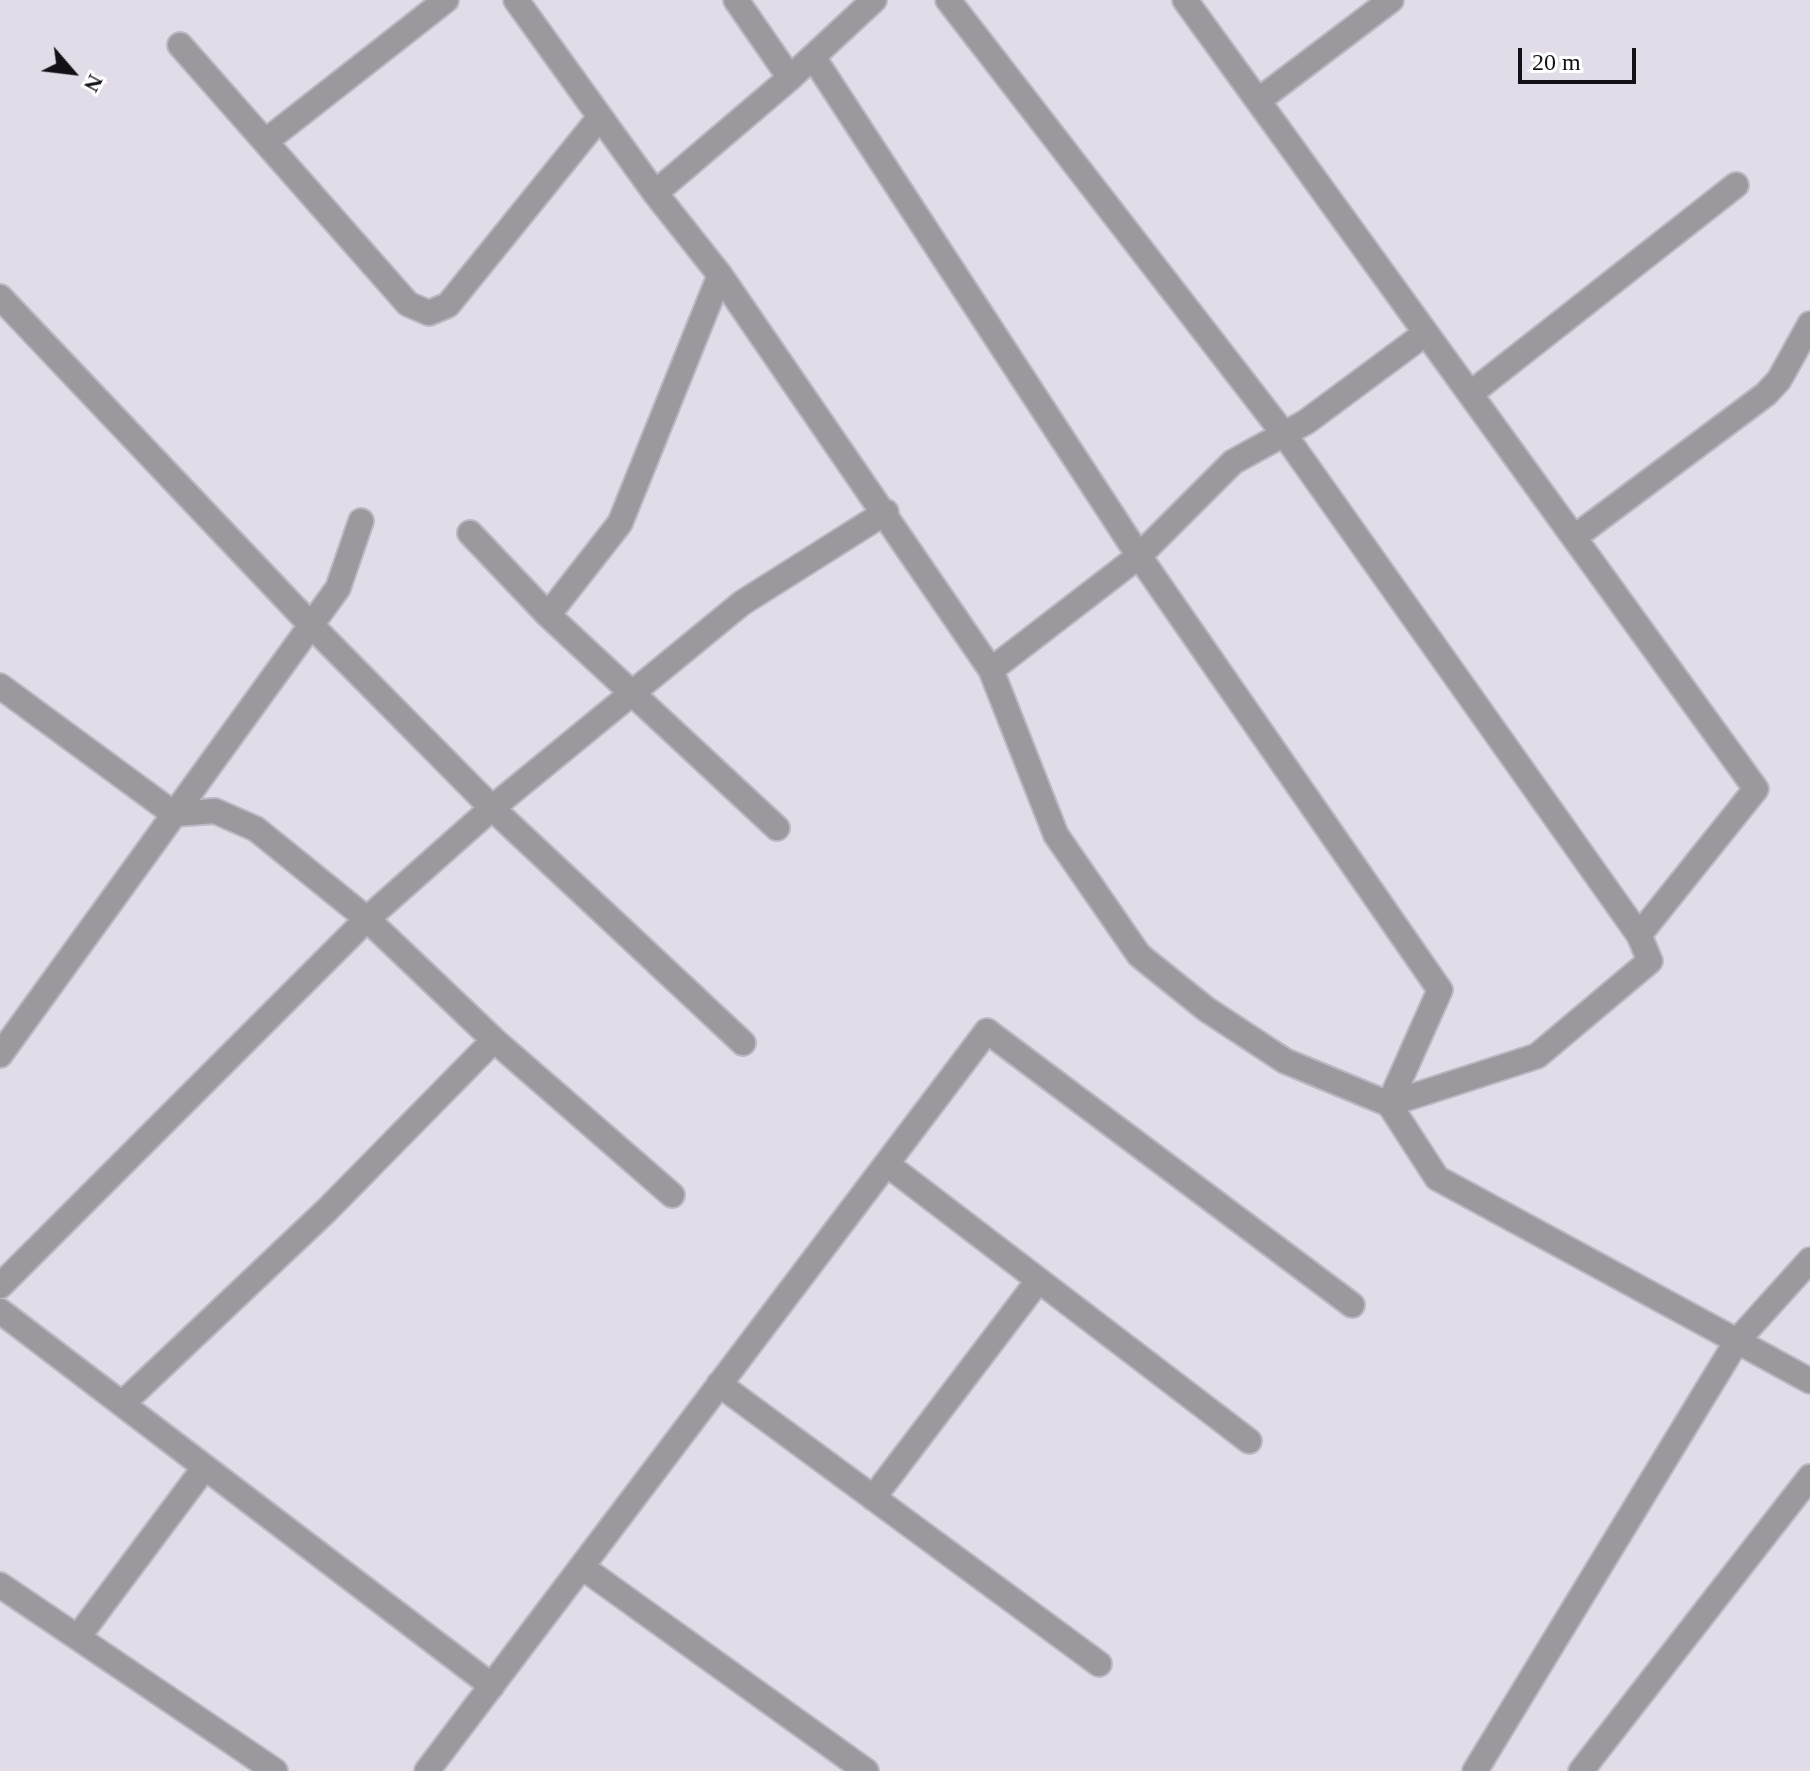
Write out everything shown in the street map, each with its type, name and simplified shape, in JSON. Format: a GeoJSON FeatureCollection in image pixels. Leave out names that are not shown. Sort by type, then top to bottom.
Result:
{"type":"FeatureCollection","features":[{"type":"Feature","properties":{"kind":"street"},"geometry":{"type":"LineString","coordinates":[[266,141],[446,0]]}},
{"type":"Feature","properties":{"kind":"street"},"geometry":{"type":"LineString","coordinates":[[516,0],[655,193],[720,275],[886,512],[991,670],[1056,835],[1139,955],[1206,1009],[1285,1061],[1389,1104],[1437,1178],[1810,1381]]}},
{"type":"Feature","properties":{"kind":"street"},"geometry":{"type":"LineString","coordinates":[[736,0],[790,78]]}},
{"type":"Feature","properties":{"kind":"street"},"geometry":{"type":"LineString","coordinates":[[655,193],[790,78],[874,0]]}},
{"type":"Feature","properties":{"kind":"street"},"geometry":{"type":"LineString","coordinates":[[948,0],[1284,434],[1639,935],[1650,961],[1537,1056],[1389,1104]]}},
{"type":"Feature","properties":{"kind":"street"},"geometry":{"type":"LineString","coordinates":[[1185,0],[1576,536],[1756,789],[1639,935]]}},
{"type":"Feature","properties":{"kind":"street"},"geometry":{"type":"LineString","coordinates":[[1259,100],[1391,0]]}},
{"type":"Feature","properties":{"kind":"street"},"geometry":{"type":"LineString","coordinates":[[180,45],[408,304],[429,313],[448,305],[600,117]]}},
{"type":"Feature","properties":{"kind":"street"},"geometry":{"type":"LineString","coordinates":[[813,57],[1139,556],[1440,990],[1389,1104]]}},
{"type":"Feature","properties":{"kind":"street"},"geometry":{"type":"LineString","coordinates":[[1470,394],[1736,185]]}},
{"type":"Feature","properties":{"kind":"street"},"geometry":{"type":"LineString","coordinates":[[548,615],[620,523],[720,275]]}},
{"type":"Feature","properties":{"kind":"street"},"geometry":{"type":"LineString","coordinates":[[0,297],[311,625],[492,808],[743,1043]]}},
{"type":"Feature","properties":{"kind":"street"},"geometry":{"type":"LineString","coordinates":[[1576,536],[1766,394],[1779,380],[1810,324]]}},
{"type":"Feature","properties":{"kind":"street"},"geometry":{"type":"LineString","coordinates":[[991,670],[1139,556],[1233,462],[1306,422],[1426,333]]}},
{"type":"Feature","properties":{"kind":"street"},"geometry":{"type":"LineString","coordinates":[[0,1286],[367,919],[492,808],[742,603],[886,512]]}},
{"type":"Feature","properties":{"kind":"street"},"geometry":{"type":"LineString","coordinates":[[0,1055],[338,588],[361,521]]}},
{"type":"Feature","properties":{"kind":"street"},"geometry":{"type":"LineString","coordinates":[[470,533],[548,615],[777,828]]}},
{"type":"Feature","properties":{"kind":"street"},"geometry":{"type":"LineString","coordinates":[[0,686],[174,814],[215,811],[256,829],[367,919],[494,1040],[672,1195]]}},
{"type":"Feature","properties":{"kind":"street"},"geometry":{"type":"LineString","coordinates":[[427,1771],[987,1031],[1352,1305]]}},
{"type":"Feature","properties":{"kind":"street"},"geometry":{"type":"LineString","coordinates":[[122,1404],[327,1210],[494,1040]]}},
{"type":"Feature","properties":{"kind":"street"},"geometry":{"type":"LineString","coordinates":[[888,1165],[1249,1441]]}},
{"type":"Feature","properties":{"kind":"street"},"geometry":{"type":"LineString","coordinates":[[1475,1771],[1737,1341],[1810,1260]]}},
{"type":"Feature","properties":{"kind":"street"},"geometry":{"type":"LineString","coordinates":[[873,1498],[1038,1281]]}},
{"type":"Feature","properties":{"kind":"street"},"geometry":{"type":"LineString","coordinates":[[0,1311],[492,1686]]}},
{"type":"Feature","properties":{"kind":"street"},"geometry":{"type":"LineString","coordinates":[[719,1384],[1099,1664]]}},
{"type":"Feature","properties":{"kind":"street"},"geometry":{"type":"LineString","coordinates":[[78,1637],[205,1467]]}},
{"type":"Feature","properties":{"kind":"street"},"geometry":{"type":"LineString","coordinates":[[1581,1771],[1810,1477]]}},
{"type":"Feature","properties":{"kind":"street"},"geometry":{"type":"LineString","coordinates":[[582,1567],[866,1771]]}},
{"type":"Feature","properties":{"kind":"street"},"geometry":{"type":"LineString","coordinates":[[0,1585],[275,1771]]}}]}
